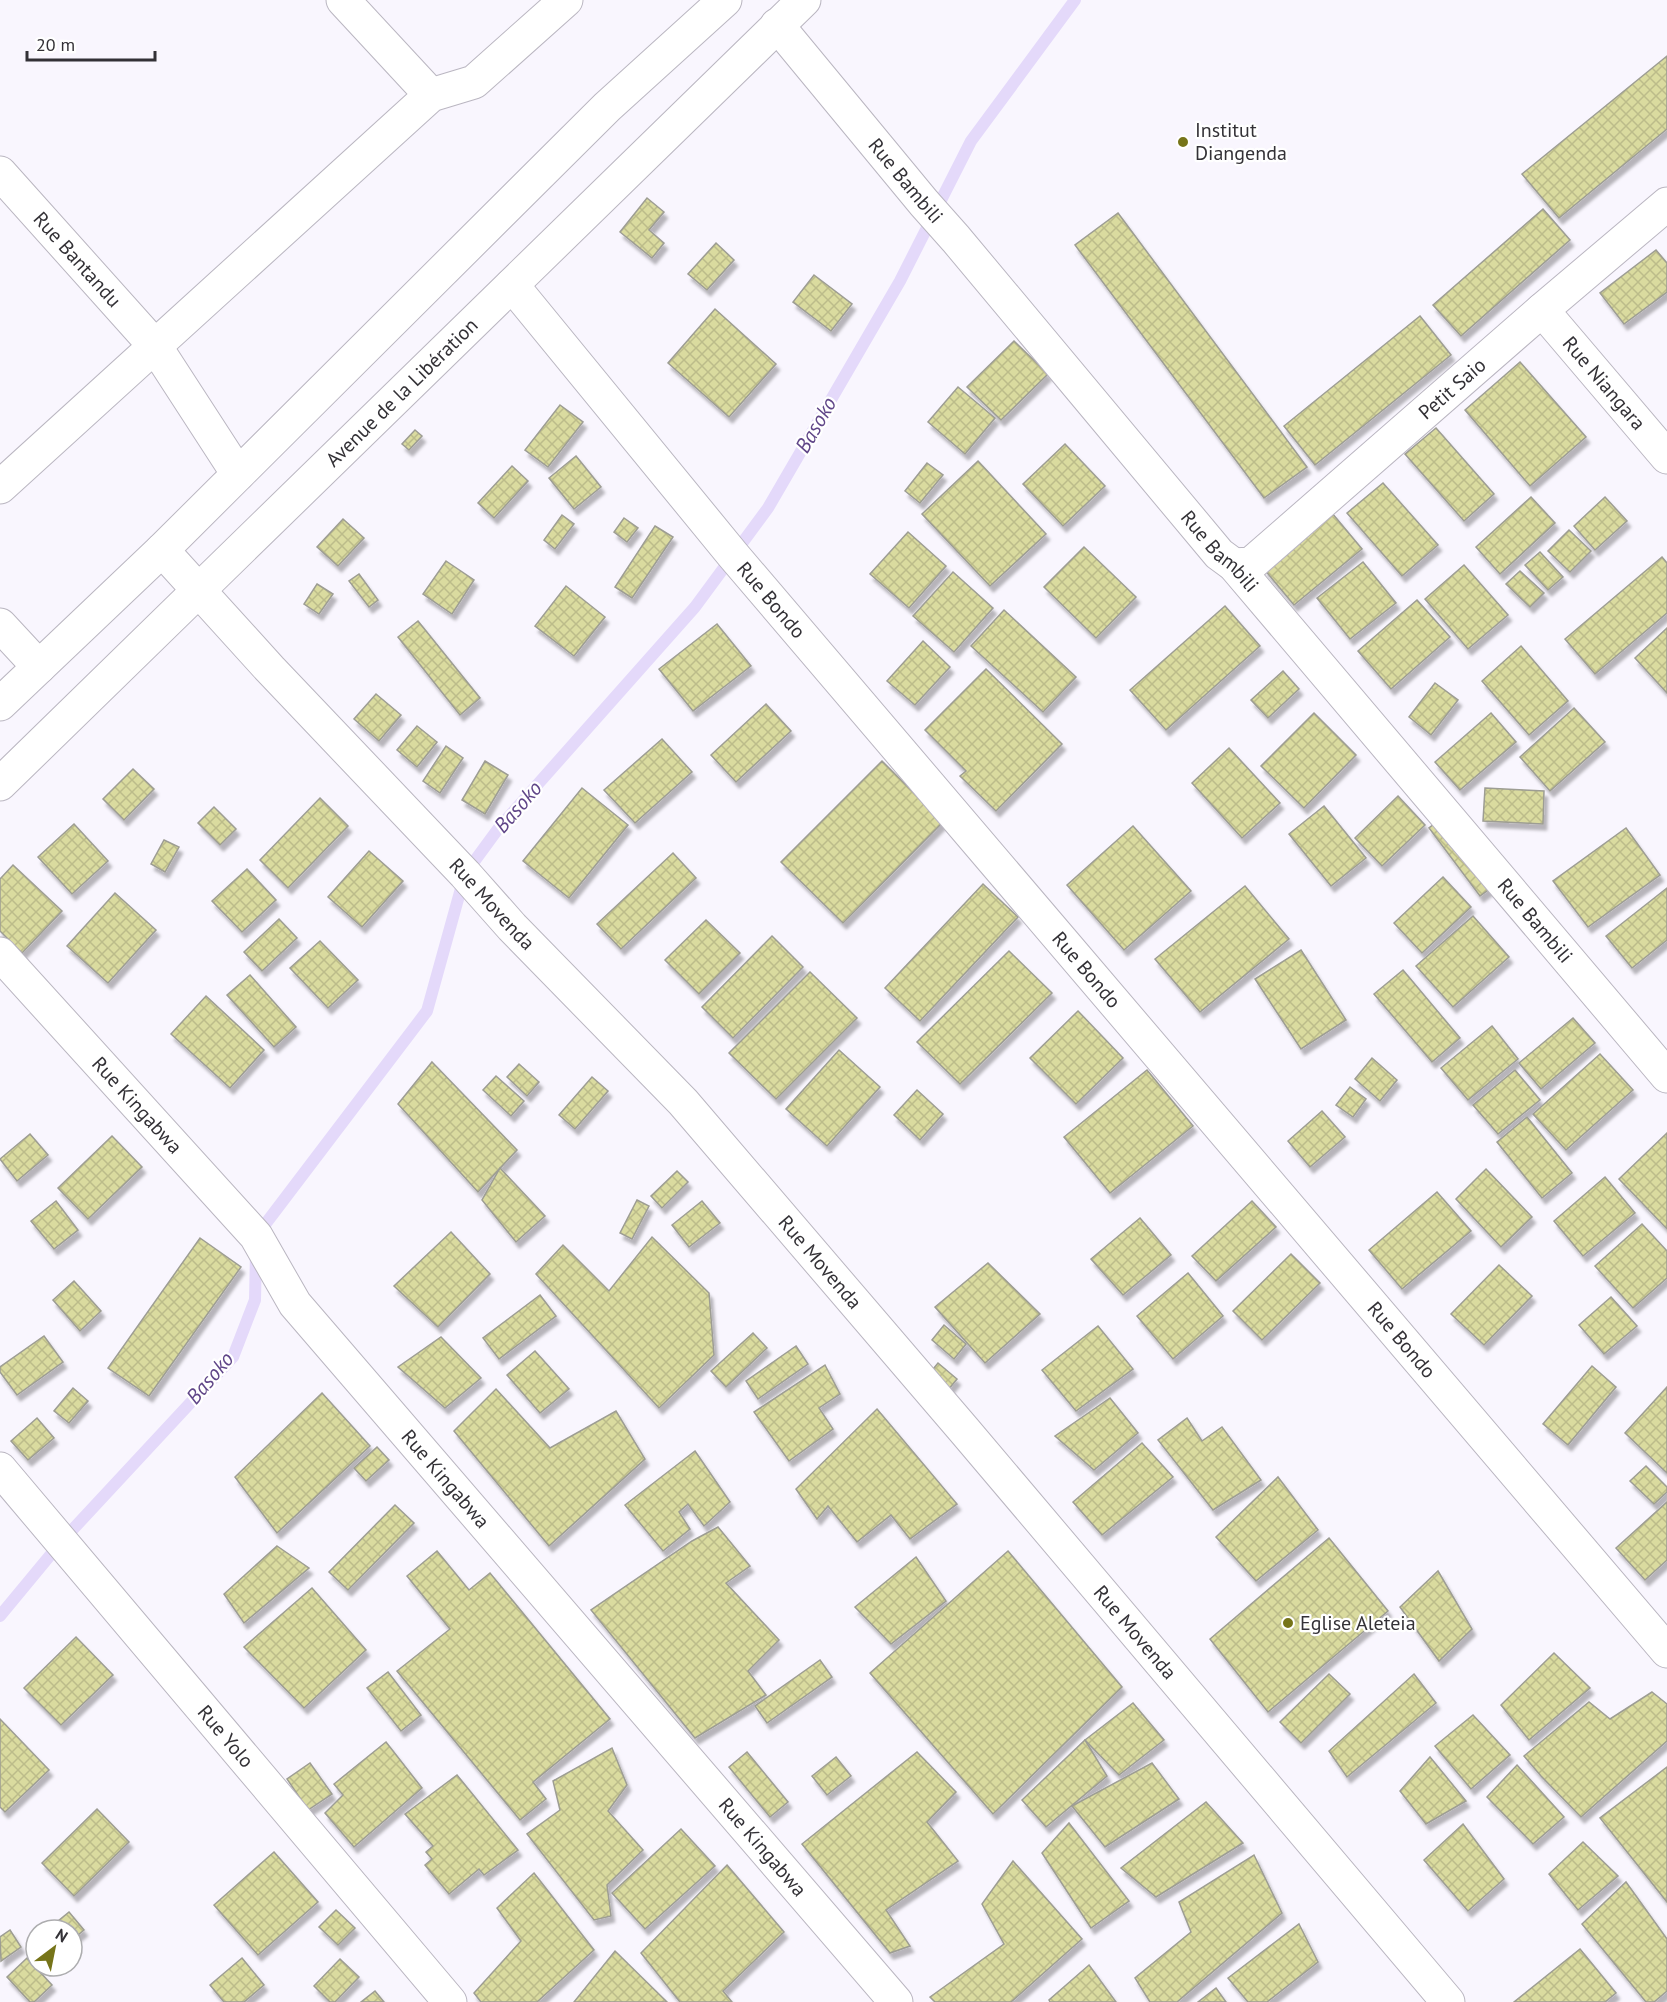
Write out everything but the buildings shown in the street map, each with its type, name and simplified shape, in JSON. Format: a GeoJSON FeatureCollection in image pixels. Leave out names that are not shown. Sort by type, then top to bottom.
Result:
{"type":"FeatureCollection","features":[{"type":"Feature","properties":{"kind":"main road"},"geometry":{"type":"LineString","coordinates":[[343,0],[431,95]]}},
{"type":"Feature","properties":{"kind":"main road"},"geometry":{"type":"LineString","coordinates":[[0,487],[431,95],[474,82],[566,0]]}},
{"type":"Feature","properties":{"kind":"main road"},"geometry":{"type":"LineString","coordinates":[[0,704],[162,550],[607,107],[725,0]]}},
{"type":"Feature","properties":{"kind":"main road","name":"Avenue de la Libération"},"geometry":{"type":"LineString","coordinates":[[0,784],[804,0]]}},
{"type":"Feature","properties":{"kind":"main road","name":"Rue Bambili"},"geometry":{"type":"LineString","coordinates":[[777,25],[1219,554],[1234,565],[1667,1076]]}},
{"type":"Feature","properties":{"kind":"main road","name":"Rue Bantandu"},"geometry":{"type":"LineString","coordinates":[[0,173],[155,346],[238,474]]}},
{"type":"Feature","properties":{"kind":"main road","name":"Petit Saio"},"geometry":{"type":"LineString","coordinates":[[1234,565],[1251,564],[1667,204]]}},
{"type":"Feature","properties":{"kind":"main road","name":"Rue Bondo"},"geometry":{"type":"LineString","coordinates":[[512,285],[703,520],[1667,1651]]}},
{"type":"Feature","properties":{"kind":"main road","name":"Rue Niangara"},"geometry":{"type":"LineString","coordinates":[[1542,310],[1667,457]]}},
{"type":"Feature","properties":{"kind":"main road","name":"Rue Movenda"},"geometry":{"type":"LineString","coordinates":[[162,550],[270,669],[465,874],[512,927],[683,1102],[949,1412],[1448,2002]]}},
{"type":"Feature","properties":{"kind":"main road"},"geometry":{"type":"LineString","coordinates":[[0,625],[39,667]]}},
{"type":"Feature","properties":{"kind":"main road","name":"Rue Kingabwa"},"geometry":{"type":"LineString","coordinates":[[0,954],[256,1236],[295,1304],[896,2002]]}},
{"type":"Feature","properties":{"kind":"main road","name":"Rue Yolo"},"geometry":{"type":"LineString","coordinates":[[0,1469],[450,2002]]}},
{"type":"Feature","properties":{"kind":"waterway","name":"Basoko"},"geometry":{"type":"LineString","coordinates":[[257,1235],[427,1011],[465,874],[498,829],[695,607],[768,508],[900,281],[971,141],[1075,0]]}},
{"type":"Feature","properties":{"kind":"waterway","name":"Basoko"},"geometry":{"type":"LineString","coordinates":[[0,1616],[62,1541],[233,1357],[255,1300],[256,1252]]}},
{"type":"Feature","properties":{"kind":"place","name":"Institut Diangenda"},"geometry":{"type":"Point","coordinates":[1183,142]}},
{"type":"Feature","properties":{"kind":"place","name":"Eglise Aleteia"},"geometry":{"type":"Point","coordinates":[1288,1623]}}]}
